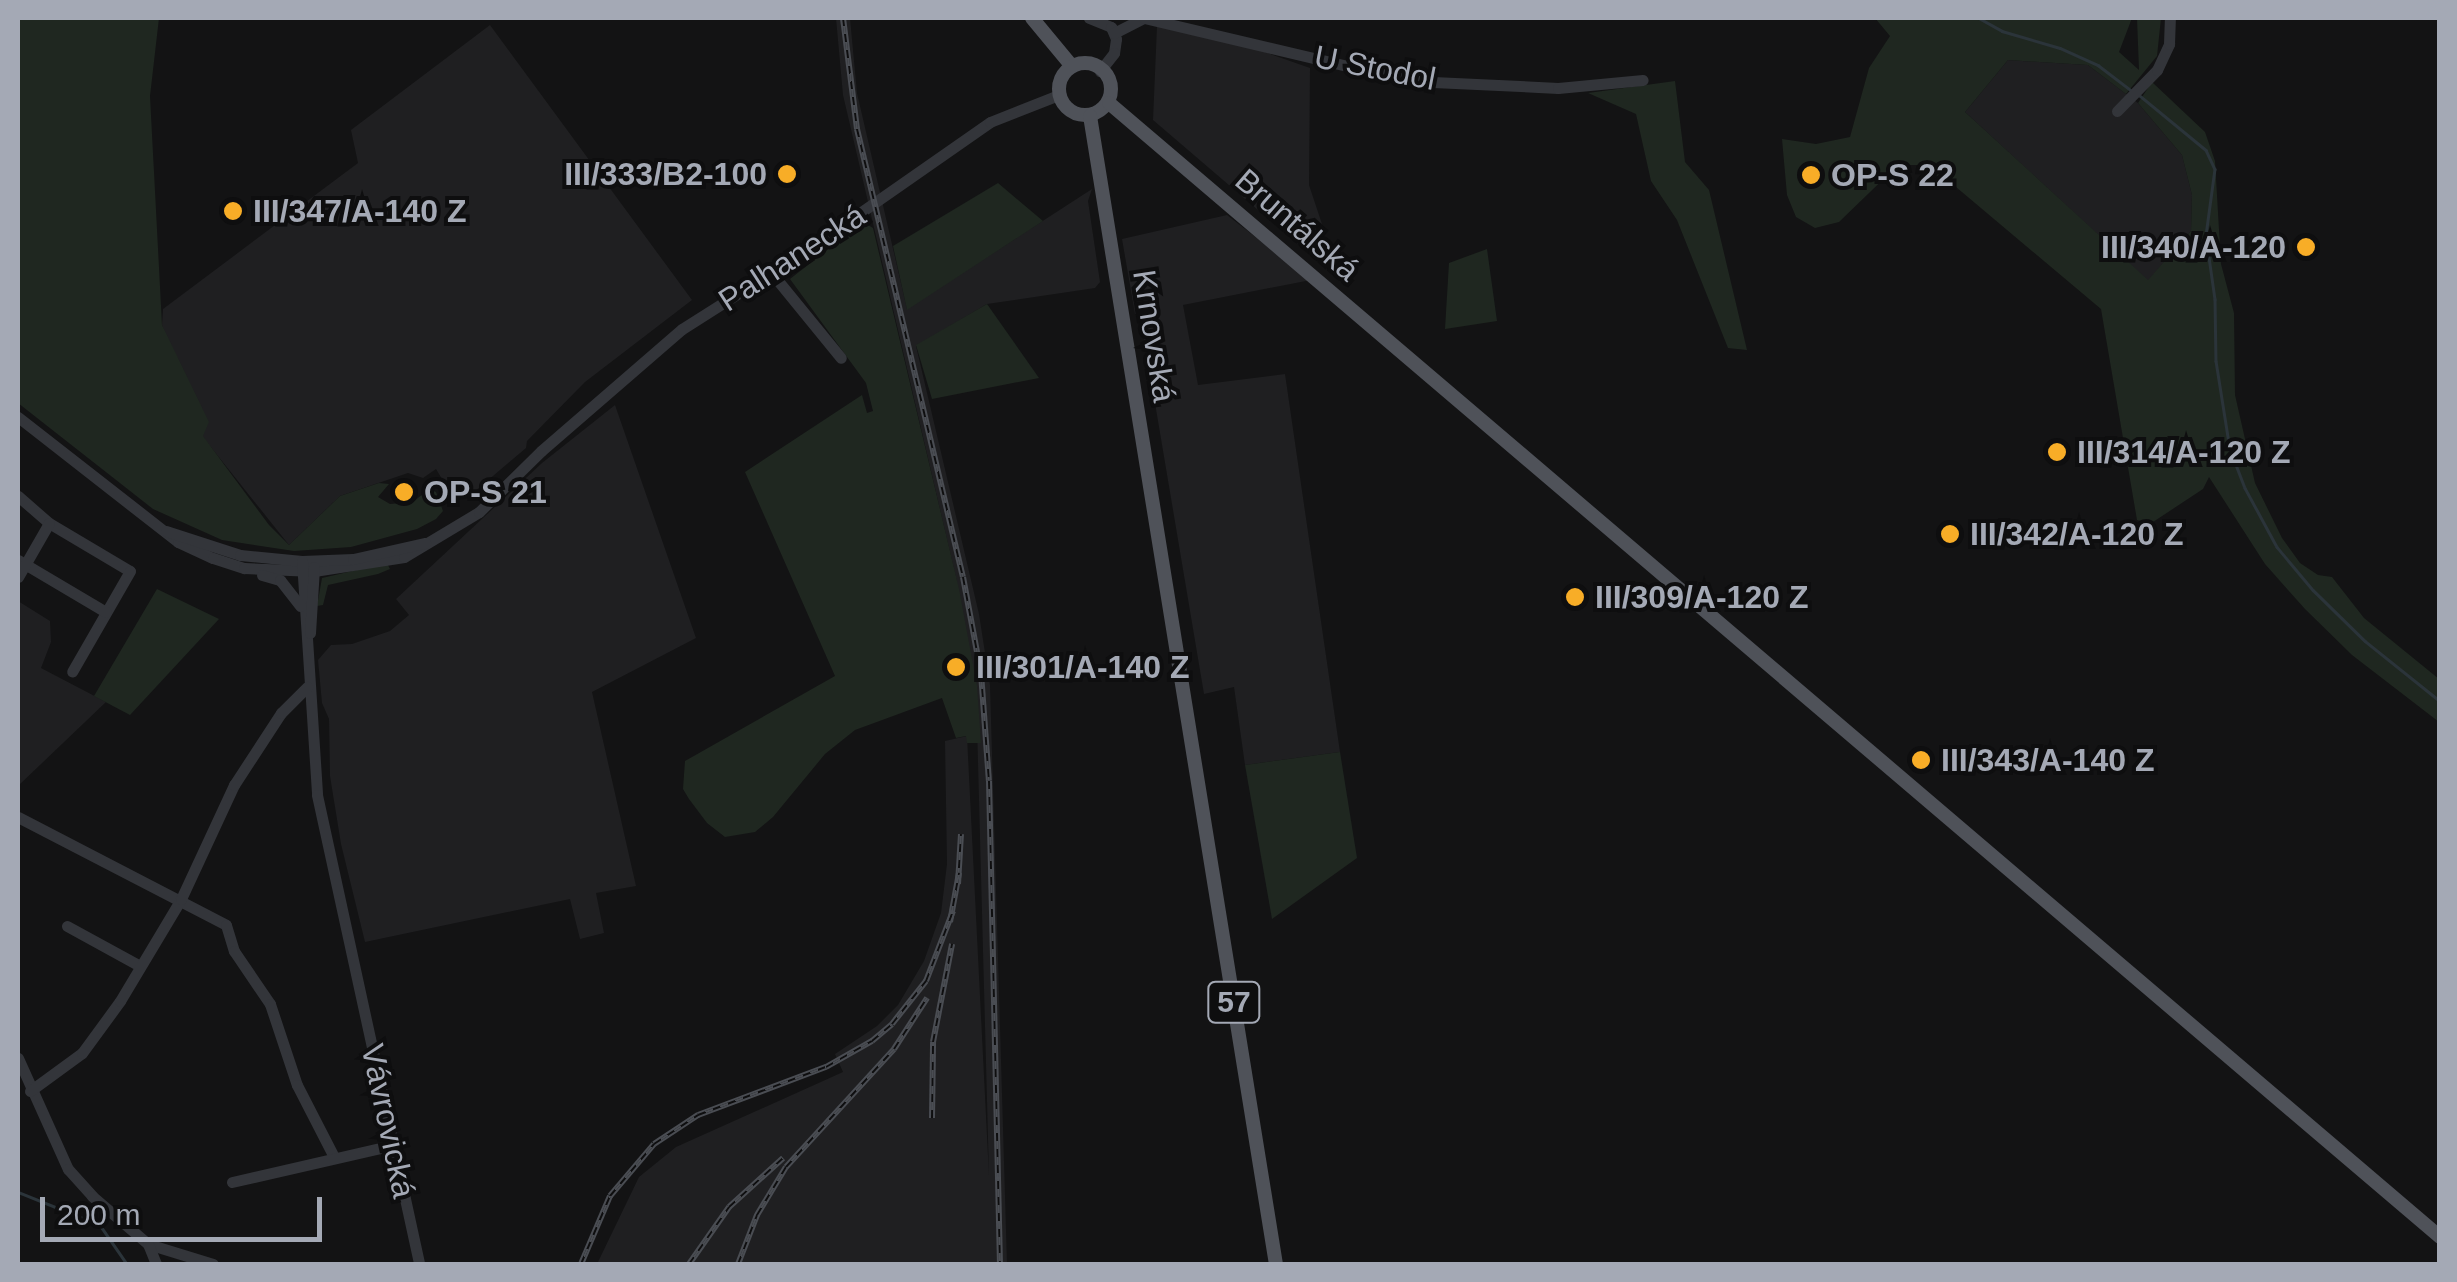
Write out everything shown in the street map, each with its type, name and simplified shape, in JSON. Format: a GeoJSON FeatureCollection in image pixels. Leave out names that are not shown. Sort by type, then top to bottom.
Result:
{"type":"FeatureCollection","features":[{"type":"Feature","properties":{"kind":"main road"},"geometry":{"type":"LineString","coordinates":[[1032,18],[1071,65]]}},
{"type":"Feature","properties":{"kind":"main road"},"geometry":{"type":"LineString","coordinates":[[1087,63],[1100,71],[1110,86],[1109,103],[1090,116],[1078,114],[1053,96],[1061,76],[1071,65],[1087,63]]}},
{"type":"Feature","properties":{"kind":"main road","name":"Bruntálská"},"geometry":{"type":"LineString","coordinates":[[1109,103],[2440,1238]]}},
{"type":"Feature","properties":{"kind":"main road","name":"Krnovská"},"geometry":{"type":"LineString","coordinates":[[1090,116],[1276,1264]]}},
{"type":"Feature","properties":{"kind":"street"},"geometry":{"type":"LineString","coordinates":[[1088,18],[1114,32],[1115,50],[1100,71]]}},
{"type":"Feature","properties":{"kind":"street","name":"U Stodol"},"geometry":{"type":"LineString","coordinates":[[1114,32],[1144,18],[1368,71],[1433,82],[1558,88],[1642,80]]}},
{"type":"Feature","properties":{"kind":"street"},"geometry":{"type":"LineString","coordinates":[[2117,111],[2158,70],[2169,44],[2170,18]]}},
{"type":"Feature","properties":{"kind":"street","name":"Palhanecká"},"geometry":{"type":"LineString","coordinates":[[308,566],[376,564],[404,556],[479,512],[542,451],[682,329],[859,215],[990,122],[1053,96]]}},
{"type":"Feature","properties":{"kind":"street"},"geometry":{"type":"LineString","coordinates":[[770,270],[842,358]]}},
{"type":"Feature","properties":{"kind":"street"},"geometry":{"type":"LineString","coordinates":[[18,416],[178,542],[280,580],[304,613]]}},
{"type":"Feature","properties":{"kind":"street"},"geometry":{"type":"LineString","coordinates":[[18,496],[49,522],[130,570],[72,672]]}},
{"type":"Feature","properties":{"kind":"street"},"geometry":{"type":"LineString","coordinates":[[18,577],[21,562],[49,522]]}},
{"type":"Feature","properties":{"kind":"street"},"geometry":{"type":"LineString","coordinates":[[164,531],[240,555],[308,566]]}},
{"type":"Feature","properties":{"kind":"street"},"geometry":{"type":"LineString","coordinates":[[21,562],[106,612]]}},
{"type":"Feature","properties":{"kind":"street"},"geometry":{"type":"LineString","coordinates":[[244,568],[308,566]]}},
{"type":"Feature","properties":{"kind":"street"},"geometry":{"type":"LineString","coordinates":[[308,566],[304,613],[308,636]]}},
{"type":"Feature","properties":{"kind":"street"},"geometry":{"type":"LineString","coordinates":[[30,1091],[82,1052],[180,898],[234,785],[263,738],[308,687],[308,566]]}},
{"type":"Feature","properties":{"kind":"street","name":"Vávrovická"},"geometry":{"type":"LineString","coordinates":[[308,687],[317,796],[419,1264]]}},
{"type":"Feature","properties":{"kind":"street"},"geometry":{"type":"LineString","coordinates":[[18,817],[226,925],[234,950],[270,1004],[297,1085],[334,1157]]}},
{"type":"Feature","properties":{"kind":"street"},"geometry":{"type":"LineString","coordinates":[[67,926],[140,966]]}},
{"type":"Feature","properties":{"kind":"street"},"geometry":{"type":"LineString","coordinates":[[18,1058],[68,1169],[92,1196],[148,1244],[213,1264]]}},
{"type":"Feature","properties":{"kind":"street"},"geometry":{"type":"LineString","coordinates":[[232,1182],[393,1145]]}},
{"type":"Feature","properties":{"kind":"street"},"geometry":{"type":"LineString","coordinates":[[148,1244],[156,1264]]}},
{"type":"Feature","properties":{"kind":"shaded area"},"geometry":{"type":"Polygon","coordinates":[[[18,18],[159,18],[150,96],[162,325],[209,422],[203,436],[269,525],[289,545],[340,496],[379,483],[389,484],[378,497],[390,504],[413,502],[429,489],[436,492],[443,511],[436,519],[417,529],[351,547],[294,551],[222,540],[153,509],[18,403],[18,18]]]}},
{"type":"Feature","properties":{"kind":"shaded area"},"geometry":{"type":"Polygon","coordinates":[[[836,18],[850,18],[857,93],[907,309],[1092,189],[1088,201],[1100,282],[1095,288],[987,304],[916,346],[979,614],[990,685],[1007,1264],[597,1264],[639,1177],[676,1147],[843,1072],[835,1054],[877,1026],[898,1005],[924,961],[941,913],[947,864],[945,741],[967,736],[989,1176],[976,687],[956,578],[843,95],[836,18]]]}},
{"type":"Feature","properties":{"kind":"shaded area"},"geometry":{"type":"Polygon","coordinates":[[[1875,18],[2132,18],[2119,52],[2139,70],[2137,18],[2161,18],[2157,56],[2126,94],[2088,65],[2008,60],[1965,112],[2148,280],[2191,231],[2192,195],[2182,155],[2138,103],[2152,82],[2205,132],[2215,161],[2221,264],[2234,313],[2235,395],[2255,483],[2282,538],[2300,563],[2318,575],[2332,577],[2364,618],[2439,679],[2439,722],[2352,655],[2305,609],[2265,564],[2209,477],[2203,489],[2150,524],[2137,520],[2101,309],[1956,187],[1917,165],[1898,165],[1839,222],[1815,228],[1796,217],[1787,195],[1782,139],[1816,144],[1850,137],[1869,68],[1890,36],[1875,18]]]}},
{"type":"Feature","properties":{"kind":"shaded area"},"geometry":{"type":"Polygon","coordinates":[[[490,25],[692,300],[585,382],[527,441],[526,448],[473,493],[464,495],[445,484],[436,469],[423,478],[408,473],[340,496],[289,545],[202,436],[162,325],[163,309],[358,163],[351,130],[490,25]]]}},
{"type":"Feature","properties":{"kind":"shaded area"},"geometry":{"type":"Polygon","coordinates":[[[1157,26],[1239,43],[1310,68],[1309,185],[1322,224],[1319,250],[1313,257],[1153,120],[1157,26]]]}},
{"type":"Feature","properties":{"kind":"shaded area"},"geometry":{"type":"Polygon","coordinates":[[[2008,60],[2088,65],[2138,103],[2182,155],[2192,195],[2191,231],[2148,281],[1965,112],[2008,60]]]}},
{"type":"Feature","properties":{"kind":"shaded area"},"geometry":{"type":"Polygon","coordinates":[[[1675,81],[1685,162],[1709,190],[1747,350],[1728,348],[1677,220],[1651,181],[1636,114],[1588,93],[1675,81]]]}},
{"type":"Feature","properties":{"kind":"shaded area"},"geometry":{"type":"Polygon","coordinates":[[[998,183],[1043,221],[907,310],[893,246],[998,183]]]}},
{"type":"Feature","properties":{"kind":"shaded area"},"geometry":{"type":"Polygon","coordinates":[[[1227,215],[1311,280],[1183,305],[1198,385],[1285,374],[1340,752],[1245,765],[1234,687],[1204,694],[1140,314],[1135,314],[1122,239],[1227,215]]]}},
{"type":"Feature","properties":{"kind":"shaded area"},"geometry":{"type":"Polygon","coordinates":[[[863,222],[873,228],[959,589],[977,686],[981,743],[967,743],[966,736],[956,738],[942,698],[855,730],[825,754],[773,817],[755,832],[725,837],[707,823],[683,789],[685,761],[835,676],[745,472],[862,395],[867,413],[873,411],[866,383],[790,279],[863,222]]]}},
{"type":"Feature","properties":{"kind":"shaded area"},"geometry":{"type":"Polygon","coordinates":[[[1487,249],[1497,321],[1445,329],[1449,263],[1487,249]]]}},
{"type":"Feature","properties":{"kind":"shaded area"},"geometry":{"type":"Polygon","coordinates":[[[987,304],[1039,378],[932,399],[916,345],[987,304]]]}},
{"type":"Feature","properties":{"kind":"shaded area"},"geometry":{"type":"Polygon","coordinates":[[[615,405],[696,638],[592,692],[636,886],[596,893],[604,933],[580,939],[570,899],[365,942],[341,844],[330,776],[329,719],[322,703],[318,660],[331,645],[352,644],[390,631],[409,615],[396,599],[542,463],[615,405]]]}},
{"type":"Feature","properties":{"kind":"shaded area"},"geometry":{"type":"Polygon","coordinates":[[[387,563],[390,569],[378,574],[328,585],[323,605],[317,606],[322,578],[387,563]]]}},
{"type":"Feature","properties":{"kind":"shaded area"},"geometry":{"type":"Polygon","coordinates":[[[157,589],[219,619],[130,715],[94,696],[157,589]]]}},
{"type":"Feature","properties":{"kind":"shaded area"},"geometry":{"type":"Polygon","coordinates":[[[18,601],[50,621],[51,642],[41,668],[106,702],[18,786],[18,601]]]}},
{"type":"Feature","properties":{"kind":"shaded area"},"geometry":{"type":"Polygon","coordinates":[[[1340,752],[1357,858],[1272,919],[1245,765],[1340,752]]]}},
{"type":"Feature","properties":{"kind":"waterway"},"geometry":{"type":"LineString","coordinates":[[1979,18],[2002,31],[2060,48],[2098,65],[2132,91]]}},
{"type":"Feature","properties":{"kind":"waterway"},"geometry":{"type":"LineString","coordinates":[[2139,95],[2206,150],[2215,169],[2206,236],[2215,299],[2216,361],[2230,449],[2245,488],[2277,547],[2313,590],[2365,641],[2440,701]]}},
{"type":"Feature","properties":{"kind":"waterway"},"geometry":{"type":"LineString","coordinates":[[18,1192],[100,1225],[127,1264]]}},
{"type":"Feature","properties":{"kind":"railway"},"geometry":{"type":"LineString","coordinates":[[843,18],[857,129],[963,577],[981,673],[989,781],[1000,1264]]}},
{"type":"Feature","properties":{"kind":"railway"},"geometry":{"type":"LineString","coordinates":[[958,884],[961,834]]}},
{"type":"Feature","properties":{"kind":"railway"},"geometry":{"type":"LineString","coordinates":[[950,922],[959,873]]}},
{"type":"Feature","properties":{"kind":"railway"},"geometry":{"type":"LineString","coordinates":[[581,1264],[610,1196],[654,1144],[698,1115],[826,1067],[872,1041],[892,1024],[926,981],[953,911]]}},
{"type":"Feature","properties":{"kind":"railway"},"geometry":{"type":"LineString","coordinates":[[932,1118],[933,1042],[952,944]]}},
{"type":"Feature","properties":{"kind":"railway"},"geometry":{"type":"LineString","coordinates":[[738,1264],[757,1215],[786,1167],[894,1049],[927,998]]}},
{"type":"Feature","properties":{"kind":"railway"},"geometry":{"type":"LineString","coordinates":[[689,1264],[729,1207],[783,1158]]}},
{"type":"Feature","properties":{"kind":"place","name":"III/333/B2-100"},"geometry":{"type":"Point","coordinates":[787,174]}},
{"type":"Feature","properties":{"kind":"place","name":"OP-S 22"},"geometry":{"type":"Point","coordinates":[1811,175]}},
{"type":"Feature","properties":{"kind":"place","name":"III/347/A-140 Z"},"geometry":{"type":"Point","coordinates":[233,211]}},
{"type":"Feature","properties":{"kind":"place","name":"III/340/A-120"},"geometry":{"type":"Point","coordinates":[2306,247]}},
{"type":"Feature","properties":{"kind":"place","name":"III/314/A-120 Z"},"geometry":{"type":"Point","coordinates":[2057,452]}},
{"type":"Feature","properties":{"kind":"place","name":"OP-S 21"},"geometry":{"type":"Point","coordinates":[404,492]}},
{"type":"Feature","properties":{"kind":"place","name":"III/342/A-120 Z"},"geometry":{"type":"Point","coordinates":[1950,534]}},
{"type":"Feature","properties":{"kind":"place","name":"III/309/A-120 Z"},"geometry":{"type":"Point","coordinates":[1575,597]}},
{"type":"Feature","properties":{"kind":"place","name":"III/301/A-140 Z"},"geometry":{"type":"Point","coordinates":[956,667]}},
{"type":"Feature","properties":{"kind":"place","name":"III/343/A-140 Z"},"geometry":{"type":"Point","coordinates":[1921,760]}}]}
